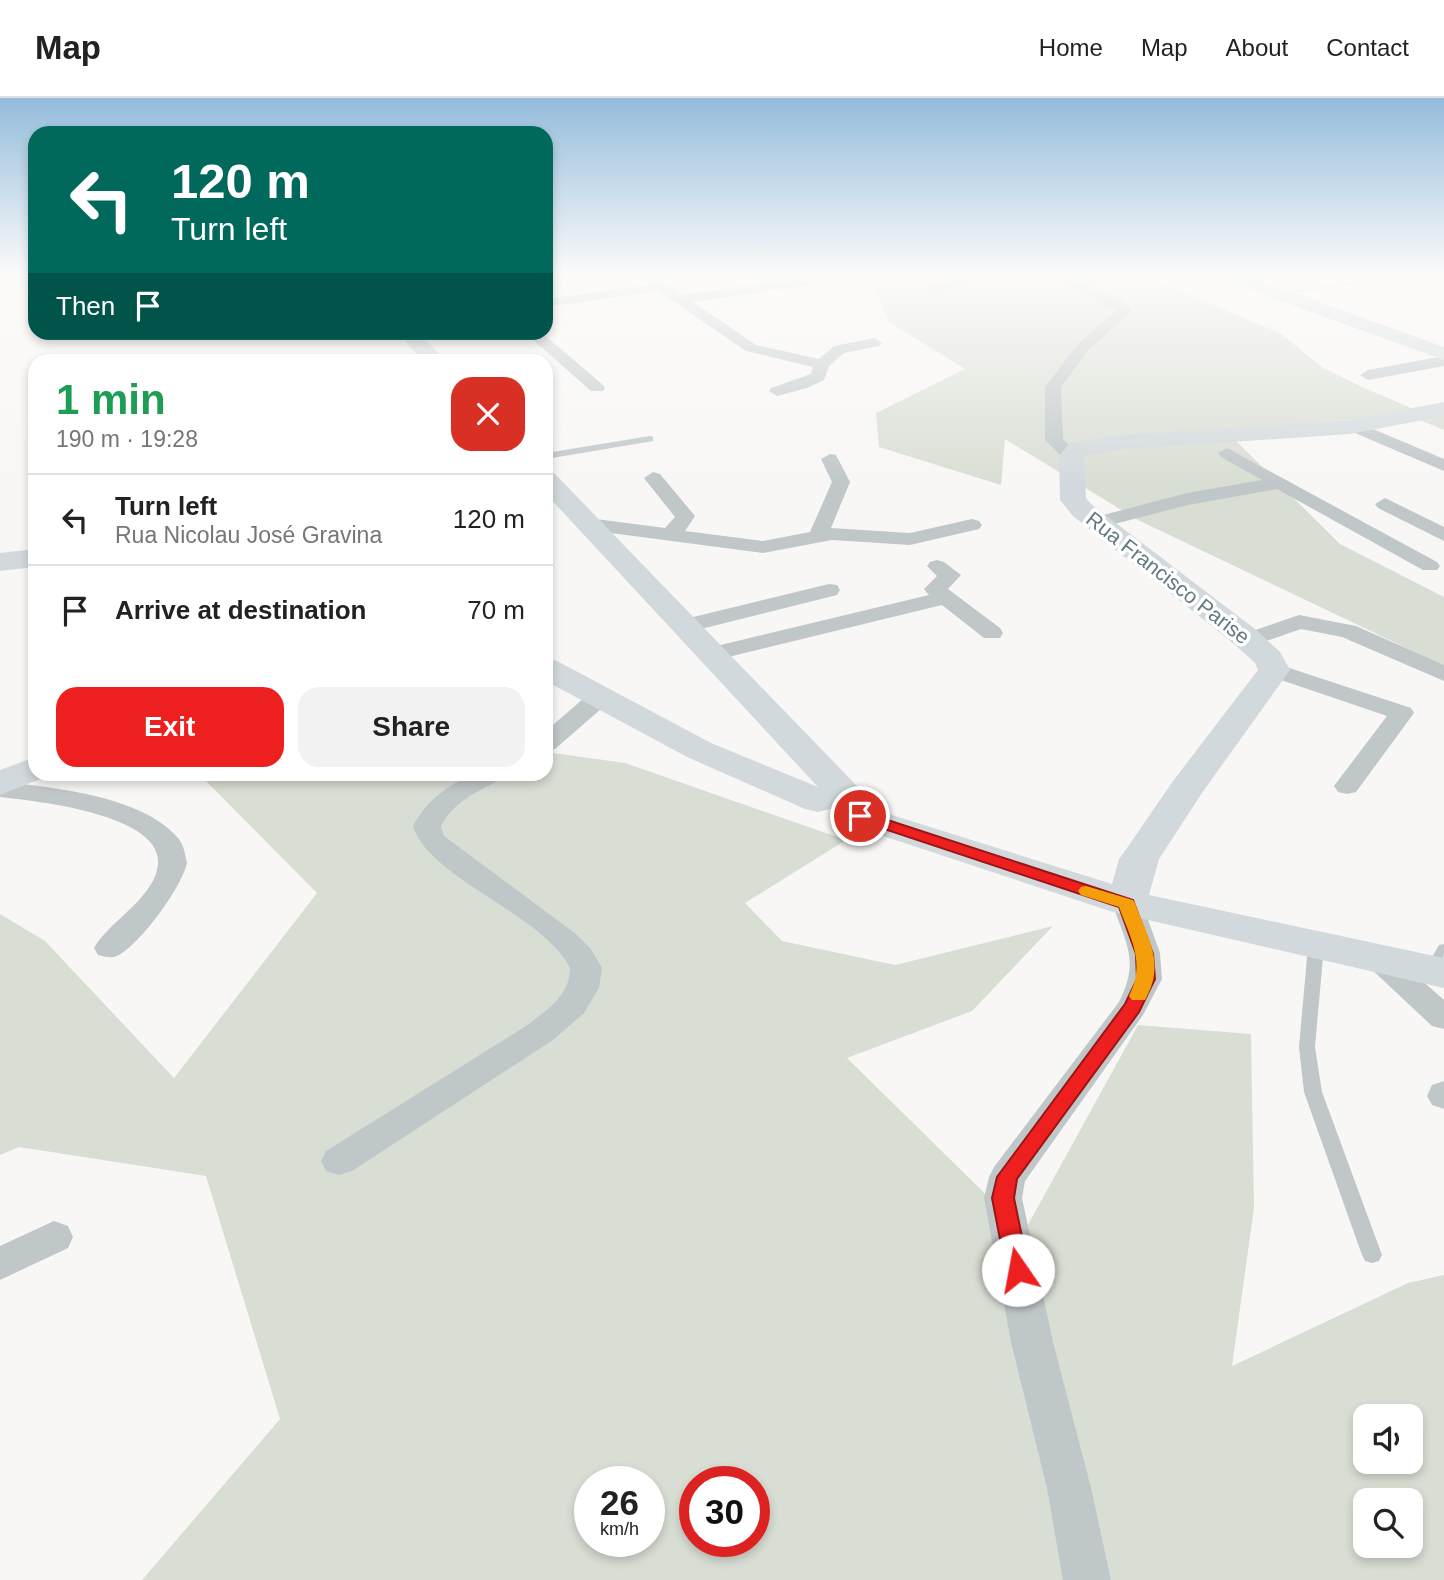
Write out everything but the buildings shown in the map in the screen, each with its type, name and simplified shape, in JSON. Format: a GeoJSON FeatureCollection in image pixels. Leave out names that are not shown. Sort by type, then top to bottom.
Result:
{"type":"FeatureCollection","features":[{"type":"Feature","properties":{"kind":"main road"},"geometry":{"type":"LineString","coordinates":[[1423,346],[1444,354]]}},
{"type":"Feature","properties":{"kind":"main road"},"geometry":{"type":"LineString","coordinates":[[1071,456],[1078,449],[1112,443],[1354,426],[1444,409]]}},
{"type":"Feature","properties":{"kind":"main road","name":"Rua Francisco Parise"},"geometry":{"type":"LineString","coordinates":[[1071,456],[1073,499],[1249,640],[1269,659],[1274,670]]}},
{"type":"Feature","properties":{"kind":"main road"},"geometry":{"type":"LineString","coordinates":[[553,486],[712,654],[841,804]]}},
{"type":"Feature","properties":{"kind":"main road"},"geometry":{"type":"LineString","coordinates":[[0,562],[28,559]]}},
{"type":"Feature","properties":{"kind":"main road"},"geometry":{"type":"LineString","coordinates":[[1127,903],[1139,859],[1186,789],[1274,670]]}},
{"type":"Feature","properties":{"kind":"main road"},"geometry":{"type":"LineString","coordinates":[[553,672],[699,750],[841,804],[1127,903],[1380,959],[1440,964]]}},
{"type":"Feature","properties":{"kind":"main road"},"geometry":{"type":"LineString","coordinates":[[0,787],[28,772]]}},
{"type":"Feature","properties":{"kind":"street"},"geometry":{"type":"LineString","coordinates":[[548,346],[597,388]]}},
{"type":"Feature","properties":{"kind":"street"},"geometry":{"type":"LineString","coordinates":[[748,346],[768,354],[791,356],[822,364]]}},
{"type":"Feature","properties":{"kind":"street"},"geometry":{"type":"LineString","coordinates":[[791,356],[856,346]]}},
{"type":"Feature","properties":{"kind":"street"},"geometry":{"type":"LineString","coordinates":[[1071,456],[1054,440],[1053,387],[1084,346]]}},
{"type":"Feature","properties":{"kind":"street"},"geometry":{"type":"LineString","coordinates":[[778,391],[812,381],[821,373],[822,364],[839,349]]}},
{"type":"Feature","properties":{"kind":"street"},"geometry":{"type":"LineString","coordinates":[[1368,375],[1444,361]]}},
{"type":"Feature","properties":{"kind":"street"},"geometry":{"type":"LineString","coordinates":[[1354,426],[1444,466]]}},
{"type":"Feature","properties":{"kind":"street"},"geometry":{"type":"LineString","coordinates":[[1227,453],[1276,483],[1430,566]]}},
{"type":"Feature","properties":{"kind":"street"},"geometry":{"type":"LineString","coordinates":[[818,536],[841,482],[830,459]]}},
{"type":"Feature","properties":{"kind":"street"},"geometry":{"type":"LineString","coordinates":[[653,478],[685,516],[684,521],[668,536]]}},
{"type":"Feature","properties":{"kind":"street"},"geometry":{"type":"LineString","coordinates":[[1099,522],[1186,499],[1276,483]]}},
{"type":"Feature","properties":{"kind":"street"},"geometry":{"type":"LineString","coordinates":[[1385,504],[1444,536]]}},
{"type":"Feature","properties":{"kind":"street"},"geometry":{"type":"LineString","coordinates":[[588,524],[763,547],[818,536],[845,534],[910,540],[972,525]]}},
{"type":"Feature","properties":{"kind":"street"},"geometry":{"type":"LineString","coordinates":[[937,566],[950,575],[935,589],[992,633]]}},
{"type":"Feature","properties":{"kind":"street"},"geometry":{"type":"LineString","coordinates":[[685,626],[830,590]]}},
{"type":"Feature","properties":{"kind":"street"},"geometry":{"type":"LineString","coordinates":[[712,654],[947,597]]}},
{"type":"Feature","properties":{"kind":"street"},"geometry":{"type":"LineString","coordinates":[[1249,640],[1299,622],[1348,631],[1444,674]]}},
{"type":"Feature","properties":{"kind":"street"},"geometry":{"type":"LineString","coordinates":[[1274,670],[1402,713],[1347,786]]}},
{"type":"Feature","properties":{"kind":"street"},"geometry":{"type":"LineString","coordinates":[[553,738],[600,697]]}},
{"type":"Feature","properties":{"kind":"street"},"geometry":{"type":"LineString","coordinates":[[339,1161],[541,1032],[566,1012],[583,989],[586,967],[576,951],[558,934],[431,839],[427,826],[432,814],[462,789],[477,781]]}},
{"type":"Feature","properties":{"kind":"street"},"geometry":{"type":"LineString","coordinates":[[0,787],[128,814],[155,830],[168,846],[173,862],[167,882],[109,948]]}},
{"type":"Feature","properties":{"kind":"street"},"geometry":{"type":"LineString","coordinates":[[1087,1580],[1069,1488],[1032,1342],[1003,1198],[1007,1177],[1132,1007],[1146,979],[1145,954],[1127,903]]}},
{"type":"Feature","properties":{"kind":"street"},"geometry":{"type":"LineString","coordinates":[[1380,959],[1444,1018]]}},
{"type":"Feature","properties":{"kind":"street"},"geometry":{"type":"LineString","coordinates":[[0,1264],[54,1237]]}},
{"type":"Feature","properties":{"kind":"lane"},"geometry":{"type":"LineString","coordinates":[[553,455],[650,439]]}},
{"type":"Feature","properties":{"kind":"lane"},"geometry":{"type":"LineString","coordinates":[[1316,946],[1307,1047],[1313,1092],[1372,1255]]}},
{"type":"Feature","properties":{"kind":"shaded area"},"geometry":{"type":"Polygon","coordinates":[[[928,346],[1296,346],[1323,368],[1369,390],[1411,408],[1444,410],[1444,430],[1405,414],[1227,432],[1340,544],[1444,597],[1444,666],[1138,520],[1005,439],[1001,485],[879,447],[876,413],[965,369],[928,346]]]}},
{"type":"Feature","properties":{"kind":"shaded area"},"geometry":{"type":"Polygon","coordinates":[[[553,753],[625,763],[846,840],[745,903],[782,941],[895,965],[1053,926],[972,1011],[847,1058],[1024,1232],[1138,1025],[1251,1034],[1254,1208],[1232,1366],[1408,1283],[1444,1275],[1444,1580],[142,1580],[280,1419],[206,1176],[19,1147],[0,1155],[0,914],[45,941],[174,1078],[317,893],[206,781],[553,781],[553,753]]]}},
{"type":"Feature","properties":{"kind":"slow traffic"},"geometry":{"type":"LineString","coordinates":[[1086,891],[1127,903],[1145,954],[1146,979],[1138,996]]}},
{"type":"Feature","properties":{"kind":"route"},"geometry":{"type":"LineString","coordinates":[[860,816],[1043,878],[1127,903],[1145,954],[1146,979],[1132,1007],[1007,1177],[1003,1198],[1018,1270]]}}]}
